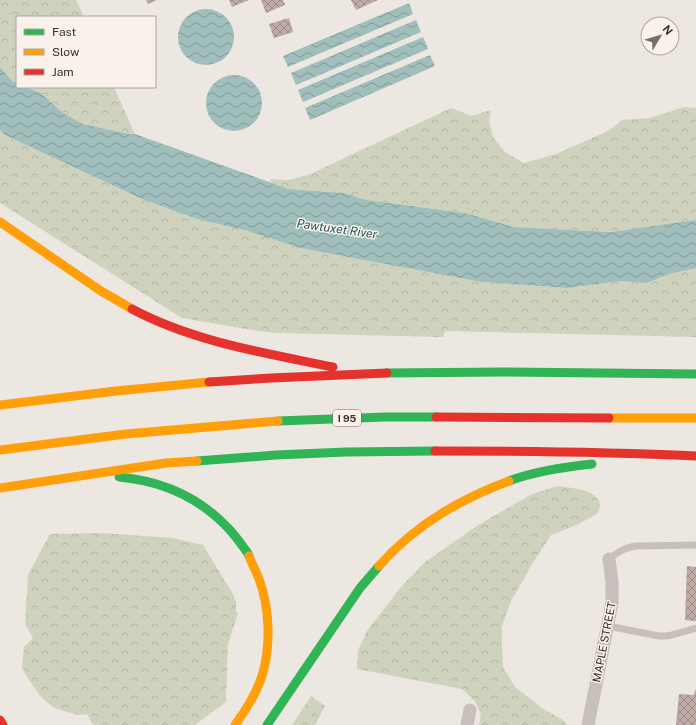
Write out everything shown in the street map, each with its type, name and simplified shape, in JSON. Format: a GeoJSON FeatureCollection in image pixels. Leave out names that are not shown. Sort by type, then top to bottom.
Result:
{"type":"FeatureCollection","features":[{"type":"Feature","properties":{"kind":"highway"},"geometry":{"type":"LineString","coordinates":[[0,222],[122,304],[151,319],[192,335],[222,343],[367,374]]}},
{"type":"Feature","properties":{"kind":"highway"},"geometry":{"type":"LineString","coordinates":[[0,405],[105,392],[275,378],[367,374],[470,373],[696,374]]}},
{"type":"Feature","properties":{"kind":"highway","name":"I 95"},"geometry":{"type":"LineString","coordinates":[[0,450],[177,428],[302,420],[384,417],[696,418]]}},
{"type":"Feature","properties":{"kind":"highway"},"geometry":{"type":"LineString","coordinates":[[0,488],[166,463],[276,455],[346,452],[524,451],[696,456]]}},
{"type":"Feature","properties":{"kind":"highway"},"geometry":{"type":"LineString","coordinates":[[267,725],[360,588],[376,569],[410,536],[455,505],[522,476],[546,470],[607,462],[684,456]]}},
{"type":"Feature","properties":{"kind":"highway"},"geometry":{"type":"LineString","coordinates":[[70,478],[99,477],[133,479],[152,482],[175,490],[200,503],[224,522],[238,539],[254,565],[261,582],[268,618],[269,634],[264,669],[258,686],[243,715],[235,725]]}},
{"type":"Feature","properties":{"kind":"highway"},"geometry":{"type":"LineString","coordinates":[[0,720],[3,725]]}},
{"type":"Feature","properties":{"kind":"street","name":"MAPLE STREET"},"geometry":{"type":"LineString","coordinates":[[588,725],[612,603],[612,577],[609,560]]}},
{"type":"Feature","properties":{"kind":"street"},"geometry":{"type":"LineString","coordinates":[[467,725],[470,710]]}},
{"type":"Feature","properties":{"kind":"lane"},"geometry":{"type":"LineString","coordinates":[[609,560],[616,553],[628,547],[696,545]]}},
{"type":"Feature","properties":{"kind":"lane"},"geometry":{"type":"LineString","coordinates":[[608,626],[659,636],[666,636],[696,628]]}},
{"type":"Feature","properties":{"kind":"green space"},"geometry":{"type":"Polygon","coordinates":[[[0,0],[76,0],[84,16],[16,16],[16,83],[12,81],[0,67],[0,0]]]}},
{"type":"Feature","properties":{"kind":"green space"},"geometry":{"type":"Polygon","coordinates":[[[28,88],[114,88],[135,134],[83,124],[63,113],[41,93],[28,88]]]}},
{"type":"Feature","properties":{"kind":"green space"},"geometry":{"type":"Polygon","coordinates":[[[684,107],[696,108],[696,220],[692,221],[611,232],[514,227],[465,213],[366,200],[344,193],[288,189],[272,183],[270,179],[288,180],[308,175],[451,108],[471,116],[491,110],[489,121],[493,137],[505,152],[524,163],[556,154],[610,130],[622,120],[650,118],[684,107]]]}},
{"type":"Feature","properties":{"kind":"green space"},"geometry":{"type":"Polygon","coordinates":[[[0,130],[5,135],[142,199],[197,219],[482,282],[567,288],[620,281],[647,283],[669,274],[696,268],[696,337],[445,331],[443,337],[278,333],[182,318],[0,203],[0,130]]]}},
{"type":"Feature","properties":{"kind":"green space"},"geometry":{"type":"Polygon","coordinates":[[[558,486],[589,492],[598,500],[600,505],[597,514],[579,524],[551,535],[511,601],[502,626],[502,645],[503,667],[515,687],[542,708],[563,720],[567,725],[479,725],[481,714],[475,701],[462,689],[357,669],[358,650],[367,631],[400,588],[425,562],[477,526],[532,494],[558,486]]]}},
{"type":"Feature","properties":{"kind":"green space"},"geometry":{"type":"Polygon","coordinates":[[[101,533],[173,538],[203,545],[234,596],[236,611],[238,613],[228,644],[226,702],[195,725],[93,725],[87,714],[78,715],[54,708],[42,698],[22,668],[24,647],[33,638],[25,624],[28,575],[50,534],[101,533]]]}},
{"type":"Feature","properties":{"kind":"green space"},"geometry":{"type":"Polygon","coordinates":[[[311,696],[325,706],[315,725],[292,725],[311,696]]]}},
{"type":"Feature","properties":{"kind":"water"},"geometry":{"type":"Polygon","coordinates":[[[409,3],[413,14],[288,67],[283,56],[409,3]]]}},
{"type":"Feature","properties":{"kind":"water"},"geometry":{"type":"Polygon","coordinates":[[[206,9],[217,11],[226,17],[232,26],[234,37],[232,48],[226,57],[217,63],[206,65],[195,63],[186,57],[180,48],[178,37],[180,26],[186,17],[195,11],[206,9]]]}},
{"type":"Feature","properties":{"kind":"water"},"geometry":{"type":"Polygon","coordinates":[[[416,20],[421,32],[296,85],[291,73],[416,20]]]}},
{"type":"Feature","properties":{"kind":"water"},"geometry":{"type":"Polygon","coordinates":[[[423,37],[428,49],[303,102],[298,90],[423,37]]]}},
{"type":"Feature","properties":{"kind":"water"},"geometry":{"type":"Polygon","coordinates":[[[430,55],[435,66],[310,120],[305,108],[430,55]]]}},
{"type":"Feature","properties":{"kind":"water","name":"Pawtuxet River"},"geometry":{"type":"Polygon","coordinates":[[[0,67],[12,81],[16,83],[16,88],[28,88],[41,93],[63,113],[83,124],[135,134],[288,189],[344,193],[366,200],[465,213],[514,227],[611,232],[696,220],[696,268],[669,274],[647,283],[620,281],[567,288],[482,282],[301,248],[245,230],[197,219],[142,199],[5,135],[0,130],[0,67]]]}},
{"type":"Feature","properties":{"kind":"water"},"geometry":{"type":"Polygon","coordinates":[[[234,75],[245,77],[254,83],[260,92],[262,103],[260,114],[254,123],[245,129],[234,131],[223,129],[214,123],[208,114],[206,103],[208,92],[214,83],[223,77],[234,75]]]}},
{"type":"Feature","properties":{"kind":"building"},"geometry":{"type":"Polygon","coordinates":[[[146,0],[157,0],[148,4],[146,0]]]}},
{"type":"Feature","properties":{"kind":"building"},"geometry":{"type":"Polygon","coordinates":[[[229,0],[249,0],[232,7],[229,0]]]}},
{"type":"Feature","properties":{"kind":"building"},"geometry":{"type":"Polygon","coordinates":[[[261,0],[283,0],[285,5],[266,13],[261,0]]]}},
{"type":"Feature","properties":{"kind":"building"},"geometry":{"type":"Polygon","coordinates":[[[351,0],[378,0],[356,10],[351,0]]]}},
{"type":"Feature","properties":{"kind":"building"},"geometry":{"type":"Polygon","coordinates":[[[289,18],[293,32],[274,38],[269,24],[289,18]]]}},
{"type":"Feature","properties":{"kind":"building"},"geometry":{"type":"Polygon","coordinates":[[[687,566],[696,567],[696,621],[685,620],[687,566]]]}},
{"type":"Feature","properties":{"kind":"building"},"geometry":{"type":"Polygon","coordinates":[[[695,690],[696,725],[676,725],[679,694],[694,695],[695,690]]]}},
{"type":"Feature","properties":{"kind":"traffic: fast"},"geometry":{"type":"LineString","coordinates":[[387,373],[503,372],[696,374]]}},
{"type":"Feature","properties":{"kind":"traffic: fast"},"geometry":{"type":"LineString","coordinates":[[278,421],[385,417],[436,417]]}},
{"type":"Feature","properties":{"kind":"traffic: fast"},"geometry":{"type":"LineString","coordinates":[[197,461],[276,455],[346,452],[435,451]]}},
{"type":"Feature","properties":{"kind":"traffic: fast"},"geometry":{"type":"LineString","coordinates":[[509,481],[550,470],[592,464]]}},
{"type":"Feature","properties":{"kind":"traffic: fast"},"geometry":{"type":"LineString","coordinates":[[119,477],[164,486],[192,499],[204,507],[228,528],[249,556]]}},
{"type":"Feature","properties":{"kind":"traffic: fast"},"geometry":{"type":"LineString","coordinates":[[267,725],[360,588],[379,566]]}},
{"type":"Feature","properties":{"kind":"traffic: slow"},"geometry":{"type":"LineString","coordinates":[[0,222],[101,291],[132,309]]}},
{"type":"Feature","properties":{"kind":"traffic: slow"},"geometry":{"type":"LineString","coordinates":[[0,405],[116,391],[209,382]]}},
{"type":"Feature","properties":{"kind":"traffic: slow"},"geometry":{"type":"LineString","coordinates":[[609,418],[696,418]]}},
{"type":"Feature","properties":{"kind":"traffic: slow"},"geometry":{"type":"LineString","coordinates":[[0,450],[126,434],[278,421]]}},
{"type":"Feature","properties":{"kind":"traffic: slow"},"geometry":{"type":"LineString","coordinates":[[0,488],[166,463],[197,461]]}},
{"type":"Feature","properties":{"kind":"traffic: slow"},"geometry":{"type":"LineString","coordinates":[[379,566],[407,538],[439,515],[473,496],[509,481]]}},
{"type":"Feature","properties":{"kind":"traffic: slow"},"geometry":{"type":"LineString","coordinates":[[235,725],[247,708],[257,689],[262,676],[267,653],[268,628],[263,590],[249,556]]}},
{"type":"Feature","properties":{"kind":"traffic: jam"},"geometry":{"type":"LineString","coordinates":[[132,309],[180,330],[205,338],[256,351],[333,367]]}},
{"type":"Feature","properties":{"kind":"traffic: jam"},"geometry":{"type":"LineString","coordinates":[[209,382],[387,373]]}},
{"type":"Feature","properties":{"kind":"traffic: jam"},"geometry":{"type":"LineString","coordinates":[[436,417],[609,418]]}},
{"type":"Feature","properties":{"kind":"traffic: jam"},"geometry":{"type":"LineString","coordinates":[[435,451],[566,452],[696,456]]}},
{"type":"Feature","properties":{"kind":"traffic: jam"},"geometry":{"type":"LineString","coordinates":[[0,720],[3,725]]}}]}
